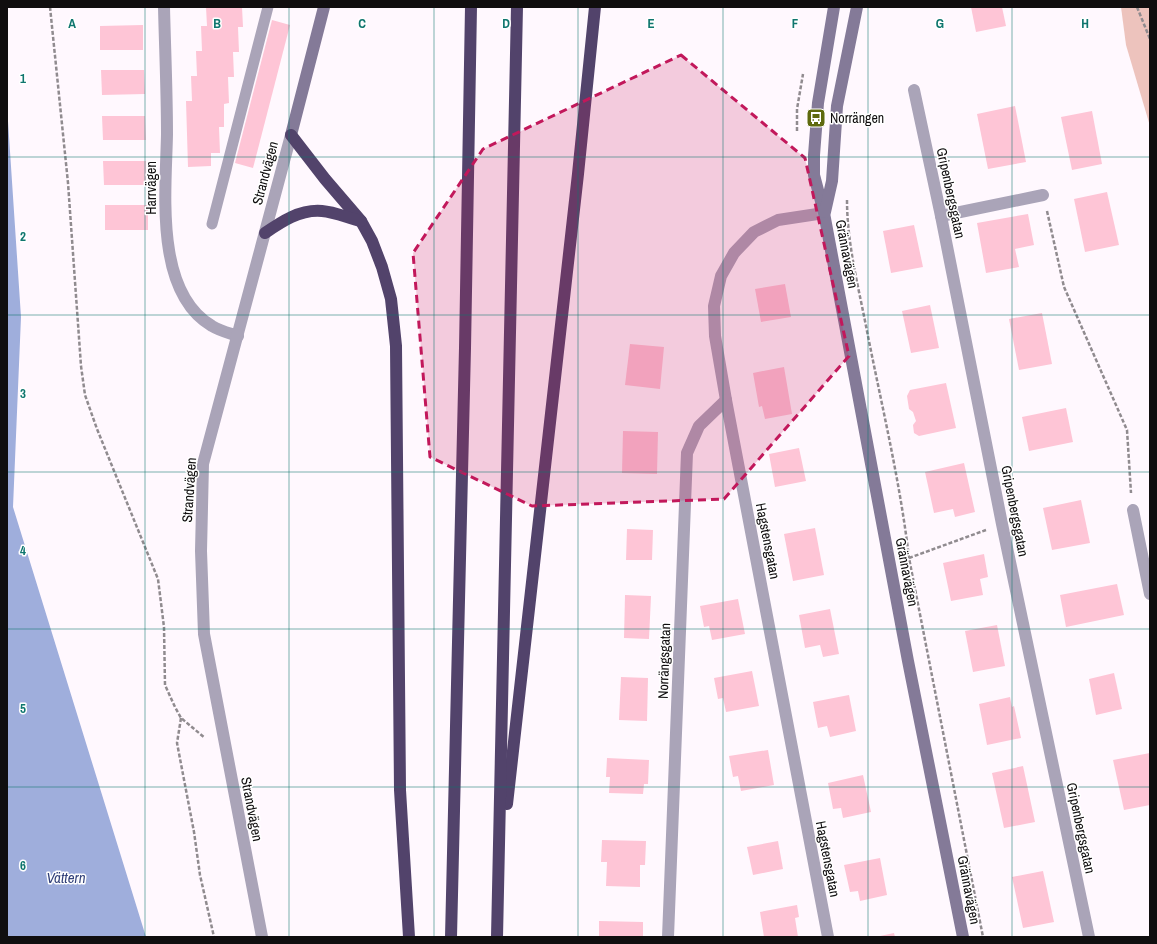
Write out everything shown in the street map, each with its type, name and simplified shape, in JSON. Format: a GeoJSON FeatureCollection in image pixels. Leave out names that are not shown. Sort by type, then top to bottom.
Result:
{"type":"FeatureCollection","features":[{"type":"Feature","properties":{"kind":"highway"},"geometry":{"type":"LineString","coordinates":[[451,937],[465,348],[471,7]]}},
{"type":"Feature","properties":{"kind":"highway"},"geometry":{"type":"LineString","coordinates":[[498,937],[517,7]]}},
{"type":"Feature","properties":{"kind":"highway"},"geometry":{"type":"LineString","coordinates":[[499,881],[595,7]]}},
{"type":"Feature","properties":{"kind":"highway"},"geometry":{"type":"LineString","coordinates":[[291,134],[325,180],[361,222],[372,241],[382,267],[391,299],[396,346],[400,790],[409,937]]}},
{"type":"Feature","properties":{"kind":"highway"},"geometry":{"type":"LineString","coordinates":[[265,233],[281,222],[304,213],[321,211],[361,222]]}},
{"type":"Feature","properties":{"kind":"main road","name":"Grännavägen"},"geometry":{"type":"LineString","coordinates":[[834,7],[818,103],[814,175],[824,213],[908,661],[963,937]]}},
{"type":"Feature","properties":{"kind":"main road","name":"Grännavägen"},"geometry":{"type":"LineString","coordinates":[[824,213],[832,181],[837,106],[857,7]]}},
{"type":"Feature","properties":{"kind":"main road","name":"Strandvägen"},"geometry":{"type":"LineString","coordinates":[[291,134],[322,8]]}},
{"type":"Feature","properties":{"kind":"street","name":"Harrvägen"},"geometry":{"type":"LineString","coordinates":[[164,7],[167,133],[165,191],[168,249],[173,270],[180,289],[191,308],[212,327],[238,336]]}},
{"type":"Feature","properties":{"kind":"street","name":"Gripenbergsgatan"},"geometry":{"type":"LineString","coordinates":[[914,90],[941,216],[1002,524],[1089,937]]}},
{"type":"Feature","properties":{"kind":"street","name":"Strandvägen"},"geometry":{"type":"LineString","coordinates":[[262,937],[204,634],[201,551],[203,464],[291,134]]}},
{"type":"Feature","properties":{"kind":"street"},"geometry":{"type":"LineString","coordinates":[[941,216],[1043,195]]}},
{"type":"Feature","properties":{"kind":"street","name":"Hagstensgatan"},"geometry":{"type":"LineString","coordinates":[[824,213],[778,220],[754,232],[734,253],[720,276],[714,306],[715,336],[726,400],[828,937]]}},
{"type":"Feature","properties":{"kind":"street","name":"Norrängsgatan"},"geometry":{"type":"LineString","coordinates":[[668,937],[687,453],[698,426],[726,400]]}},
{"type":"Feature","properties":{"kind":"street"},"geometry":{"type":"LineString","coordinates":[[1133,510],[1150,594]]}},
{"type":"Feature","properties":{"kind":"lane"},"geometry":{"type":"LineString","coordinates":[[212,224],[268,7]]}},
{"type":"Feature","properties":{"kind":"path"},"geometry":{"type":"LineString","coordinates":[[50,7],[68,183],[81,366],[86,395],[97,429],[158,579],[164,626],[165,685],[174,707],[181,718],[209,741],[208,733]]}},
{"type":"Feature","properties":{"kind":"path"},"geometry":{"type":"LineString","coordinates":[[1137,7],[1150,39]]}},
{"type":"Feature","properties":{"kind":"path"},"geometry":{"type":"LineString","coordinates":[[847,193],[847,222],[856,273],[904,517],[909,558],[983,937]]}},
{"type":"Feature","properties":{"kind":"path"},"geometry":{"type":"LineString","coordinates":[[1043,195],[1064,287],[1127,430],[1133,510]]}},
{"type":"Feature","properties":{"kind":"path"},"geometry":{"type":"LineString","coordinates":[[909,558],[1002,524]]}},
{"type":"Feature","properties":{"kind":"path"},"geometry":{"type":"LineString","coordinates":[[181,718],[177,743],[194,832],[200,875],[214,937]]}},
{"type":"Feature","properties":{"kind":"highlighted area"},"geometry":{"type":"Polygon","coordinates":[[[681,55],[805,158],[849,356],[724,499],[532,506],[430,457],[413,253],[483,149],[681,55]]]}},
{"type":"Feature","properties":{"kind":"shaded area"},"geometry":{"type":"Polygon","coordinates":[[[1121,7],[1150,7],[1150,126],[1126,45],[1121,7]]]}},
{"type":"Feature","properties":{"kind":"water","name":"Vättern"},"geometry":{"type":"Polygon","coordinates":[[[7,106],[21,317],[13,507],[146,937],[7,937],[7,106]]]}},
{"type":"Feature","properties":{"kind":"building"},"geometry":{"type":"Polygon","coordinates":[[[206,7],[242,7],[243,27],[238,27],[239,52],[233,52],[234,77],[228,77],[229,103],[224,104],[224,127],[219,127],[220,153],[211,153],[211,166],[188,167],[186,101],[192,101],[191,76],[197,76],[196,51],[202,51],[201,26],[207,26],[206,7]]]}},
{"type":"Feature","properties":{"kind":"building"},"geometry":{"type":"Polygon","coordinates":[[[971,7],[1002,7],[1006,26],[976,32],[971,7]]]}},
{"type":"Feature","properties":{"kind":"building"},"geometry":{"type":"Polygon","coordinates":[[[272,20],[290,25],[253,168],[235,163],[272,20]]]}},
{"type":"Feature","properties":{"kind":"building"},"geometry":{"type":"Polygon","coordinates":[[[143,25],[143,50],[100,50],[100,26],[143,25]]]}},
{"type":"Feature","properties":{"kind":"building"},"geometry":{"type":"Polygon","coordinates":[[[101,70],[144,70],[145,94],[102,95],[101,70]]]}},
{"type":"Feature","properties":{"kind":"building"},"geometry":{"type":"Polygon","coordinates":[[[1015,106],[1026,162],[988,169],[977,114],[1015,106]]]}},
{"type":"Feature","properties":{"kind":"building"},"geometry":{"type":"Polygon","coordinates":[[[1092,111],[1102,164],[1072,170],[1061,117],[1092,111]]]}},
{"type":"Feature","properties":{"kind":"building"},"geometry":{"type":"Polygon","coordinates":[[[102,116],[145,116],[146,140],[103,140],[102,116]]]}},
{"type":"Feature","properties":{"kind":"building"},"geometry":{"type":"Polygon","coordinates":[[[103,161],[146,161],[146,185],[104,185],[103,161]]]}},
{"type":"Feature","properties":{"kind":"building"},"geometry":{"type":"Polygon","coordinates":[[[1107,192],[1119,245],[1085,252],[1074,199],[1107,192]]]}},
{"type":"Feature","properties":{"kind":"building"},"geometry":{"type":"Polygon","coordinates":[[[105,205],[148,205],[148,230],[105,230],[105,205]]]}},
{"type":"Feature","properties":{"kind":"building"},"geometry":{"type":"Polygon","coordinates":[[[1028,214],[1034,245],[1015,249],[1019,267],[986,273],[977,223],[1028,214]]]}},
{"type":"Feature","properties":{"kind":"building"},"geometry":{"type":"Polygon","coordinates":[[[914,225],[923,267],[891,273],[883,231],[914,225]]]}},
{"type":"Feature","properties":{"kind":"building"},"geometry":{"type":"Polygon","coordinates":[[[785,284],[791,317],[761,322],[755,289],[785,284]]]}},
{"type":"Feature","properties":{"kind":"building"},"geometry":{"type":"Polygon","coordinates":[[[930,305],[939,348],[911,353],[902,311],[930,305]]]}},
{"type":"Feature","properties":{"kind":"building"},"geometry":{"type":"Polygon","coordinates":[[[1042,313],[1052,364],[1019,370],[1009,319],[1042,313]]]}},
{"type":"Feature","properties":{"kind":"building"},"geometry":{"type":"Polygon","coordinates":[[[630,344],[664,347],[660,389],[625,385],[630,344]]]}},
{"type":"Feature","properties":{"kind":"building"},"geometry":{"type":"Polygon","coordinates":[[[784,367],[792,414],[765,419],[762,406],[759,407],[753,373],[784,367]]]}},
{"type":"Feature","properties":{"kind":"building"},"geometry":{"type":"Polygon","coordinates":[[[946,383],[956,428],[919,436],[914,433],[913,425],[916,421],[913,412],[909,409],[907,396],[910,390],[946,383]]]}},
{"type":"Feature","properties":{"kind":"building"},"geometry":{"type":"Polygon","coordinates":[[[1066,408],[1073,442],[1029,451],[1022,417],[1066,408]]]}},
{"type":"Feature","properties":{"kind":"building"},"geometry":{"type":"Polygon","coordinates":[[[623,431],[658,432],[657,474],[622,473],[623,431]]]}},
{"type":"Feature","properties":{"kind":"building"},"geometry":{"type":"Polygon","coordinates":[[[799,448],[806,481],[775,487],[769,454],[799,448]]]}},
{"type":"Feature","properties":{"kind":"building"},"geometry":{"type":"Polygon","coordinates":[[[964,463],[975,512],[955,517],[953,509],[934,513],[925,472],[964,463]]]}},
{"type":"Feature","properties":{"kind":"building"},"geometry":{"type":"Polygon","coordinates":[[[1081,500],[1090,543],[1052,550],[1043,508],[1081,500]]]}},
{"type":"Feature","properties":{"kind":"building"},"geometry":{"type":"Polygon","coordinates":[[[815,528],[824,575],[793,581],[784,534],[815,528]]]}},
{"type":"Feature","properties":{"kind":"building"},"geometry":{"type":"Polygon","coordinates":[[[627,529],[653,530],[652,560],[626,560],[627,529]]]}},
{"type":"Feature","properties":{"kind":"building"},"geometry":{"type":"Polygon","coordinates":[[[984,554],[988,577],[980,579],[983,595],[951,601],[943,563],[984,554]]]}},
{"type":"Feature","properties":{"kind":"building"},"geometry":{"type":"Polygon","coordinates":[[[1117,584],[1124,615],[1066,627],[1060,595],[1117,584]]]}},
{"type":"Feature","properties":{"kind":"building"},"geometry":{"type":"Polygon","coordinates":[[[625,595],[651,596],[649,639],[624,638],[625,595]]]}},
{"type":"Feature","properties":{"kind":"building"},"geometry":{"type":"Polygon","coordinates":[[[738,599],[745,634],[712,640],[709,626],[704,627],[700,606],[738,599]]]}},
{"type":"Feature","properties":{"kind":"building"},"geometry":{"type":"Polygon","coordinates":[[[830,609],[839,654],[823,657],[820,645],[805,648],[799,615],[830,609]]]}},
{"type":"Feature","properties":{"kind":"building"},"geometry":{"type":"Polygon","coordinates":[[[997,625],[1005,666],[973,672],[965,631],[997,625]]]}},
{"type":"Feature","properties":{"kind":"building"},"geometry":{"type":"Polygon","coordinates":[[[752,671],[759,706],[726,712],[723,698],[718,699],[714,678],[752,671]]]}},
{"type":"Feature","properties":{"kind":"building"},"geometry":{"type":"Polygon","coordinates":[[[1114,673],[1122,709],[1096,715],[1089,679],[1114,673]]]}},
{"type":"Feature","properties":{"kind":"building"},"geometry":{"type":"Polygon","coordinates":[[[621,677],[648,678],[647,721],[619,720],[621,677]]]}},
{"type":"Feature","properties":{"kind":"building"},"geometry":{"type":"Polygon","coordinates":[[[849,695],[856,731],[830,737],[827,726],[818,728],[813,702],[849,695]]]}},
{"type":"Feature","properties":{"kind":"building"},"geometry":{"type":"Polygon","coordinates":[[[1010,697],[1012,707],[1014,706],[1021,738],[987,745],[979,704],[1010,697]]]}},
{"type":"Feature","properties":{"kind":"building"},"geometry":{"type":"Polygon","coordinates":[[[768,750],[774,785],[741,791],[738,776],[733,777],[729,756],[768,750]]]}},
{"type":"Feature","properties":{"kind":"building"},"geometry":{"type":"Polygon","coordinates":[[[1150,753],[1150,805],[1124,810],[1113,760],[1150,753]]]}},
{"type":"Feature","properties":{"kind":"building"},"geometry":{"type":"Polygon","coordinates":[[[607,758],[649,760],[648,784],[644,784],[643,794],[609,793],[610,777],[606,777],[607,758]]]}},
{"type":"Feature","properties":{"kind":"building"},"geometry":{"type":"Polygon","coordinates":[[[1023,766],[1035,822],[1004,828],[992,773],[1023,766]]]}},
{"type":"Feature","properties":{"kind":"building"},"geometry":{"type":"Polygon","coordinates":[[[863,775],[871,812],[843,818],[841,808],[833,809],[828,783],[863,775]]]}},
{"type":"Feature","properties":{"kind":"building"},"geometry":{"type":"Polygon","coordinates":[[[602,840],[646,841],[645,865],[640,865],[640,887],[606,886],[607,862],[601,862],[602,840]]]}},
{"type":"Feature","properties":{"kind":"building"},"geometry":{"type":"Polygon","coordinates":[[[778,841],[783,869],[753,875],[747,847],[778,841]]]}},
{"type":"Feature","properties":{"kind":"building"},"geometry":{"type":"Polygon","coordinates":[[[880,858],[887,895],[860,901],[858,891],[850,892],[844,865],[880,858]]]}},
{"type":"Feature","properties":{"kind":"building"},"geometry":{"type":"Polygon","coordinates":[[[1043,871],[1054,922],[1023,928],[1012,877],[1043,871]]]}},
{"type":"Feature","properties":{"kind":"building"},"geometry":{"type":"Polygon","coordinates":[[[797,905],[799,917],[795,918],[798,937],[764,937],[760,912],[797,905]]]}},
{"type":"Feature","properties":{"kind":"building"},"geometry":{"type":"Polygon","coordinates":[[[599,921],[643,922],[643,937],[599,937],[599,921]]]}},
{"type":"Feature","properties":{"kind":"building"},"geometry":{"type":"Polygon","coordinates":[[[894,933],[895,937],[880,937],[880,936],[894,933]]]}},
{"type":"Feature","properties":{"kind":"place","name":"Norrängen"},"geometry":{"type":"Point","coordinates":[816,118]}}]}
